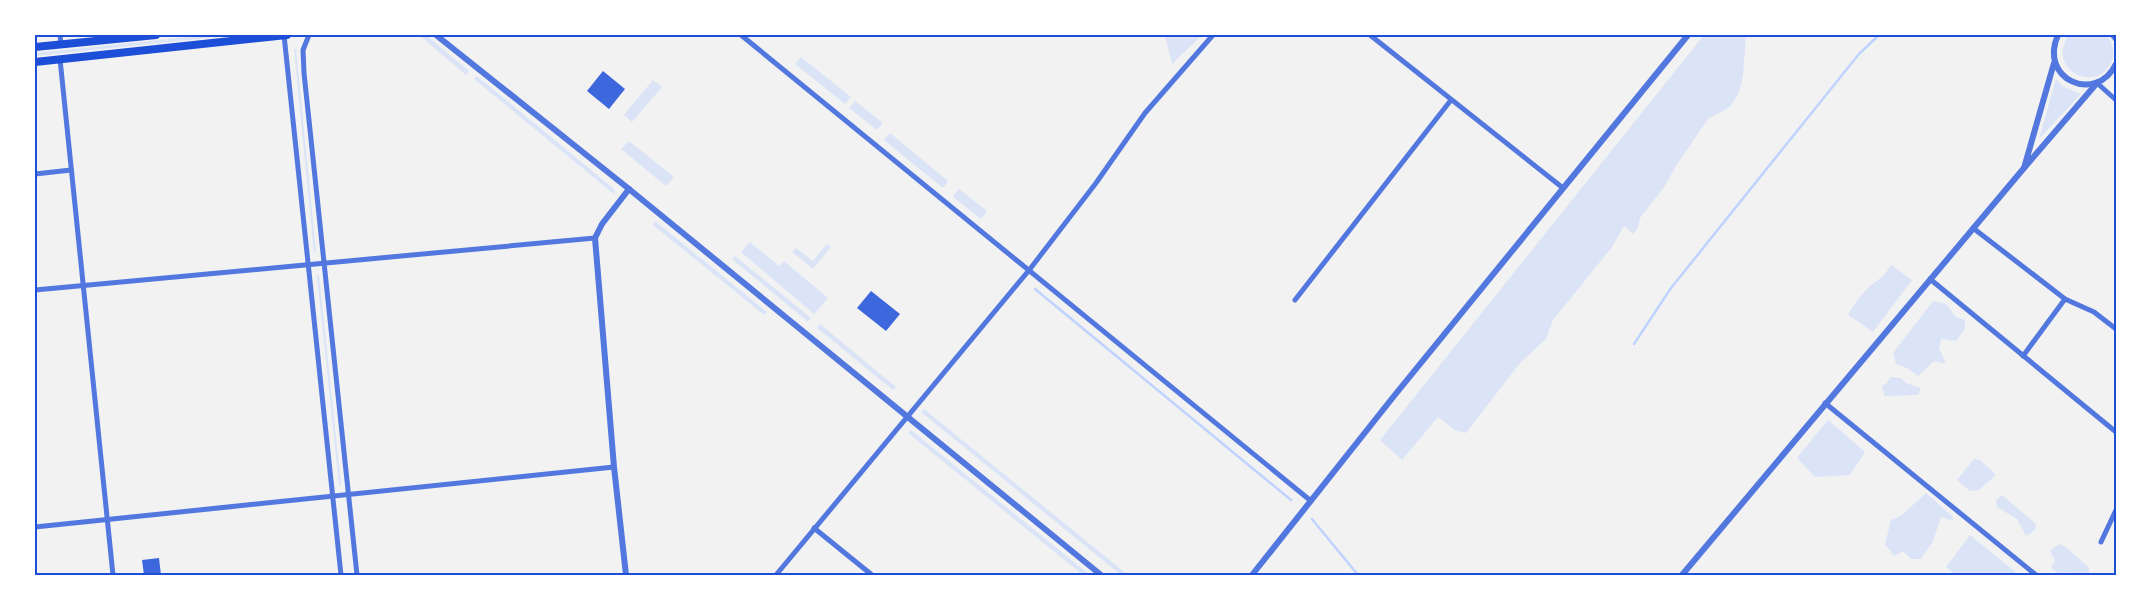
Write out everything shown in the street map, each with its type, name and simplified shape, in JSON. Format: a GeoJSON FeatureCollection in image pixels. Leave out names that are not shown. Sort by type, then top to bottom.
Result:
{"type":"FeatureCollection","features":[{"type":"Feature","properties":{"kind":"main road"},"geometry":{"type":"LineString","coordinates":[[35,46],[156,35]]}},
{"type":"Feature","properties":{"kind":"main road"},"geometry":{"type":"LineString","coordinates":[[35,62],[285,35]]}},
{"type":"Feature","properties":{"kind":"street"},"geometry":{"type":"LineString","coordinates":[[60,35],[61,44]]}},
{"type":"Feature","properties":{"kind":"street"},"geometry":{"type":"LineString","coordinates":[[285,35],[341,575]]}},
{"type":"Feature","properties":{"kind":"street"},"geometry":{"type":"LineString","coordinates":[[309,35],[303,50],[303,59],[357,575]]}},
{"type":"Feature","properties":{"kind":"street"},"geometry":{"type":"LineString","coordinates":[[436,35],[629,189],[1101,575]]}},
{"type":"Feature","properties":{"kind":"street"},"geometry":{"type":"LineString","coordinates":[[741,35],[1030,269],[1311,501]]}},
{"type":"Feature","properties":{"kind":"street"},"geometry":{"type":"LineString","coordinates":[[776,575],[1030,269],[1096,183],[1145,113],[1213,35]]}},
{"type":"Feature","properties":{"kind":"street"},"geometry":{"type":"LineString","coordinates":[[1370,35],[1563,188]]}},
{"type":"Feature","properties":{"kind":"street"},"geometry":{"type":"LineString","coordinates":[[1252,575],[1688,35]]}},
{"type":"Feature","properties":{"kind":"street"},"geometry":{"type":"LineString","coordinates":[[2024,168],[2054,63],[2053,53],[2058,35]]}},
{"type":"Feature","properties":{"kind":"street"},"geometry":{"type":"LineString","coordinates":[[2113,35],[2116,40]]}},
{"type":"Feature","properties":{"kind":"street"},"geometry":{"type":"LineString","coordinates":[[60,59],[113,575]]}},
{"type":"Feature","properties":{"kind":"street"},"geometry":{"type":"LineString","coordinates":[[2054,63],[2067,79],[2081,84],[2096,83],[2116,100]]}},
{"type":"Feature","properties":{"kind":"street"},"geometry":{"type":"LineString","coordinates":[[1682,575],[2096,83],[2111,74],[2116,64]]}},
{"type":"Feature","properties":{"kind":"street"},"geometry":{"type":"LineString","coordinates":[[1295,300],[1451,100]]}},
{"type":"Feature","properties":{"kind":"street"},"geometry":{"type":"LineString","coordinates":[[35,174],[71,170]]}},
{"type":"Feature","properties":{"kind":"street"},"geometry":{"type":"LineString","coordinates":[[626,575],[614,467],[595,238],[602,224],[629,189]]}},
{"type":"Feature","properties":{"kind":"street"},"geometry":{"type":"LineString","coordinates":[[1973,228],[2066,299],[2094,312],[2116,330]]}},
{"type":"Feature","properties":{"kind":"street"},"geometry":{"type":"LineString","coordinates":[[35,290],[595,238]]}},
{"type":"Feature","properties":{"kind":"street"},"geometry":{"type":"LineString","coordinates":[[1930,279],[2116,432]]}},
{"type":"Feature","properties":{"kind":"street"},"geometry":{"type":"LineString","coordinates":[[2023,356],[2066,299]]}},
{"type":"Feature","properties":{"kind":"street"},"geometry":{"type":"LineString","coordinates":[[1825,403],[2036,575]]}},
{"type":"Feature","properties":{"kind":"street"},"geometry":{"type":"LineString","coordinates":[[35,527],[333,498],[614,467]]}},
{"type":"Feature","properties":{"kind":"street"},"geometry":{"type":"LineString","coordinates":[[2101,542],[2116,510]]}},
{"type":"Feature","properties":{"kind":"street"},"geometry":{"type":"LineString","coordinates":[[814,528],[872,575]]}},
{"type":"Feature","properties":{"kind":"shaded area"},"geometry":{"type":"Polygon","coordinates":[[[217,35],[218,37],[35,56],[35,53],[217,35]]]}},
{"type":"Feature","properties":{"kind":"shaded area"},"geometry":{"type":"Polygon","coordinates":[[[419,35],[426,35],[469,71],[466,75],[419,35]]]}},
{"type":"Feature","properties":{"kind":"shaded area"},"geometry":{"type":"Polygon","coordinates":[[[1165,35],[1202,35],[1172,64],[1165,35]]]}},
{"type":"Feature","properties":{"kind":"shaded area"},"geometry":{"type":"Polygon","coordinates":[[[1704,35],[1746,35],[1743,76],[1739,93],[1730,107],[1708,119],[1676,166],[1665,186],[1640,218],[1638,228],[1633,234],[1624,226],[1612,247],[1553,320],[1546,339],[1520,363],[1466,433],[1455,430],[1438,417],[1402,460],[1380,440],[1704,35]]]}},
{"type":"Feature","properties":{"kind":"shaded area"},"geometry":{"type":"Polygon","coordinates":[[[2069,35],[2107,35],[2112,44],[2113,53],[2112,60],[2105,71],[2096,76],[2086,77],[2076,74],[2068,68],[2063,59],[2063,48],[2069,35]]]}},
{"type":"Feature","properties":{"kind":"shaded area"},"geometry":{"type":"Polygon","coordinates":[[[294,49],[296,49],[316,252],[314,253],[294,49]]]}},
{"type":"Feature","properties":{"kind":"shaded area"},"geometry":{"type":"Polygon","coordinates":[[[801,57],[851,97],[845,104],[795,64],[801,57]]]}},
{"type":"Feature","properties":{"kind":"shaded area"},"geometry":{"type":"Polygon","coordinates":[[[477,76],[614,189],[615,195],[474,79],[477,76]]]}},
{"type":"Feature","properties":{"kind":"shaded area"},"geometry":{"type":"Polygon","coordinates":[[[2056,79],[2062,86],[2081,94],[2039,139],[2056,79]]]}},
{"type":"Feature","properties":{"kind":"shaded area"},"geometry":{"type":"Polygon","coordinates":[[[653,80],[662,87],[632,122],[624,115],[653,80]]]}},
{"type":"Feature","properties":{"kind":"shaded area"},"geometry":{"type":"Polygon","coordinates":[[[855,101],[883,123],[877,130],[849,108],[855,101]]]}},
{"type":"Feature","properties":{"kind":"shaded area"},"geometry":{"type":"Polygon","coordinates":[[[890,133],[948,181],[943,188],[884,140],[890,133]]]}},
{"type":"Feature","properties":{"kind":"shaded area"},"geometry":{"type":"Polygon","coordinates":[[[629,141],[674,177],[666,186],[621,149],[629,141]]]}},
{"type":"Feature","properties":{"kind":"shaded area"},"geometry":{"type":"Polygon","coordinates":[[[959,189],[987,211],[981,219],[953,197],[959,189]]]}},
{"type":"Feature","properties":{"kind":"shaded area"},"geometry":{"type":"Polygon","coordinates":[[[655,221],[767,312],[764,315],[653,225],[655,221]]]}},
{"type":"Feature","properties":{"kind":"shaded area"},"geometry":{"type":"Polygon","coordinates":[[[750,242],[779,266],[784,261],[828,298],[814,314],[741,252],[750,242]]]}},
{"type":"Feature","properties":{"kind":"shaded area"},"geometry":{"type":"Polygon","coordinates":[[[827,244],[831,247],[813,269],[792,252],[796,248],[813,261],[827,244]]]}},
{"type":"Feature","properties":{"kind":"shaded area"},"geometry":{"type":"Polygon","coordinates":[[[735,256],[811,318],[808,322],[732,259],[735,256]]]}},
{"type":"Feature","properties":{"kind":"shaded area"},"geometry":{"type":"Polygon","coordinates":[[[1891,265],[1912,280],[1873,332],[1848,315],[1862,294],[1883,276],[1891,265]]]}},
{"type":"Feature","properties":{"kind":"shaded area"},"geometry":{"type":"Polygon","coordinates":[[[319,275],[341,485],[339,485],[317,276],[319,275]]]}},
{"type":"Feature","properties":{"kind":"shaded area"},"geometry":{"type":"Polygon","coordinates":[[[1933,301],[1946,304],[1956,317],[1965,320],[1965,329],[1956,341],[1941,339],[1939,348],[1946,364],[1934,361],[1918,376],[1909,369],[1896,364],[1893,353],[1933,301]]]}},
{"type":"Feature","properties":{"kind":"shaded area"},"geometry":{"type":"Polygon","coordinates":[[[820,324],[896,387],[893,390],[817,328],[820,324]]]}},
{"type":"Feature","properties":{"kind":"shaded area"},"geometry":{"type":"Polygon","coordinates":[[[1891,377],[1901,378],[1906,383],[1921,388],[1918,395],[1885,396],[1882,386],[1891,377]]]}},
{"type":"Feature","properties":{"kind":"shaded area"},"geometry":{"type":"Polygon","coordinates":[[[924,409],[1128,575],[1121,575],[921,412],[924,409]]]}},
{"type":"Feature","properties":{"kind":"shaded area"},"geometry":{"type":"Polygon","coordinates":[[[1828,420],[1865,452],[1850,475],[1815,477],[1797,458],[1828,420]]]}},
{"type":"Feature","properties":{"kind":"shaded area"},"geometry":{"type":"Polygon","coordinates":[[[911,430],[1090,575],[1083,575],[908,433],[911,430]]]}},
{"type":"Feature","properties":{"kind":"shaded area"},"geometry":{"type":"Polygon","coordinates":[[[1974,459],[1980,460],[1996,475],[1979,490],[1970,491],[1957,480],[1974,459]]]}},
{"type":"Feature","properties":{"kind":"shaded area"},"geometry":{"type":"Polygon","coordinates":[[[1926,493],[1953,517],[1953,521],[1941,517],[1933,541],[1921,559],[1911,559],[1903,551],[1894,556],[1885,544],[1891,520],[1902,515],[1926,493]]]}},
{"type":"Feature","properties":{"kind":"shaded area"},"geometry":{"type":"Polygon","coordinates":[[[2002,495],[2036,524],[2035,530],[2026,536],[2017,519],[1997,507],[1996,500],[2002,495]]]}},
{"type":"Feature","properties":{"kind":"shaded area"},"geometry":{"type":"Polygon","coordinates":[[[1970,535],[2019,575],[1955,575],[1946,567],[1970,535]]]}},
{"type":"Feature","properties":{"kind":"shaded area"},"geometry":{"type":"Polygon","coordinates":[[[2059,544],[2066,547],[2089,568],[2089,575],[2074,575],[2066,572],[2061,575],[2051,568],[2055,560],[2050,551],[2059,544]]]}},
{"type":"Feature","properties":{"kind":"building"},"geometry":{"type":"Polygon","coordinates":[[[603,71],[625,89],[609,109],[587,91],[603,71]]]}},
{"type":"Feature","properties":{"kind":"building"},"geometry":{"type":"Polygon","coordinates":[[[871,291],[900,314],[886,331],[857,308],[871,291]]]}},
{"type":"Feature","properties":{"kind":"building"},"geometry":{"type":"Polygon","coordinates":[[[159,558],[161,575],[144,575],[142,560],[159,558]]]}},
{"type":"Feature","properties":{"kind":"waterway"},"geometry":{"type":"LineString","coordinates":[[1634,344],[1671,288],[1859,54],[1879,35]]}},
{"type":"Feature","properties":{"kind":"waterway"},"geometry":{"type":"LineString","coordinates":[[1035,289],[1291,500]]}},
{"type":"Feature","properties":{"kind":"waterway"},"geometry":{"type":"LineString","coordinates":[[1312,519],[1358,575]]}}]}
